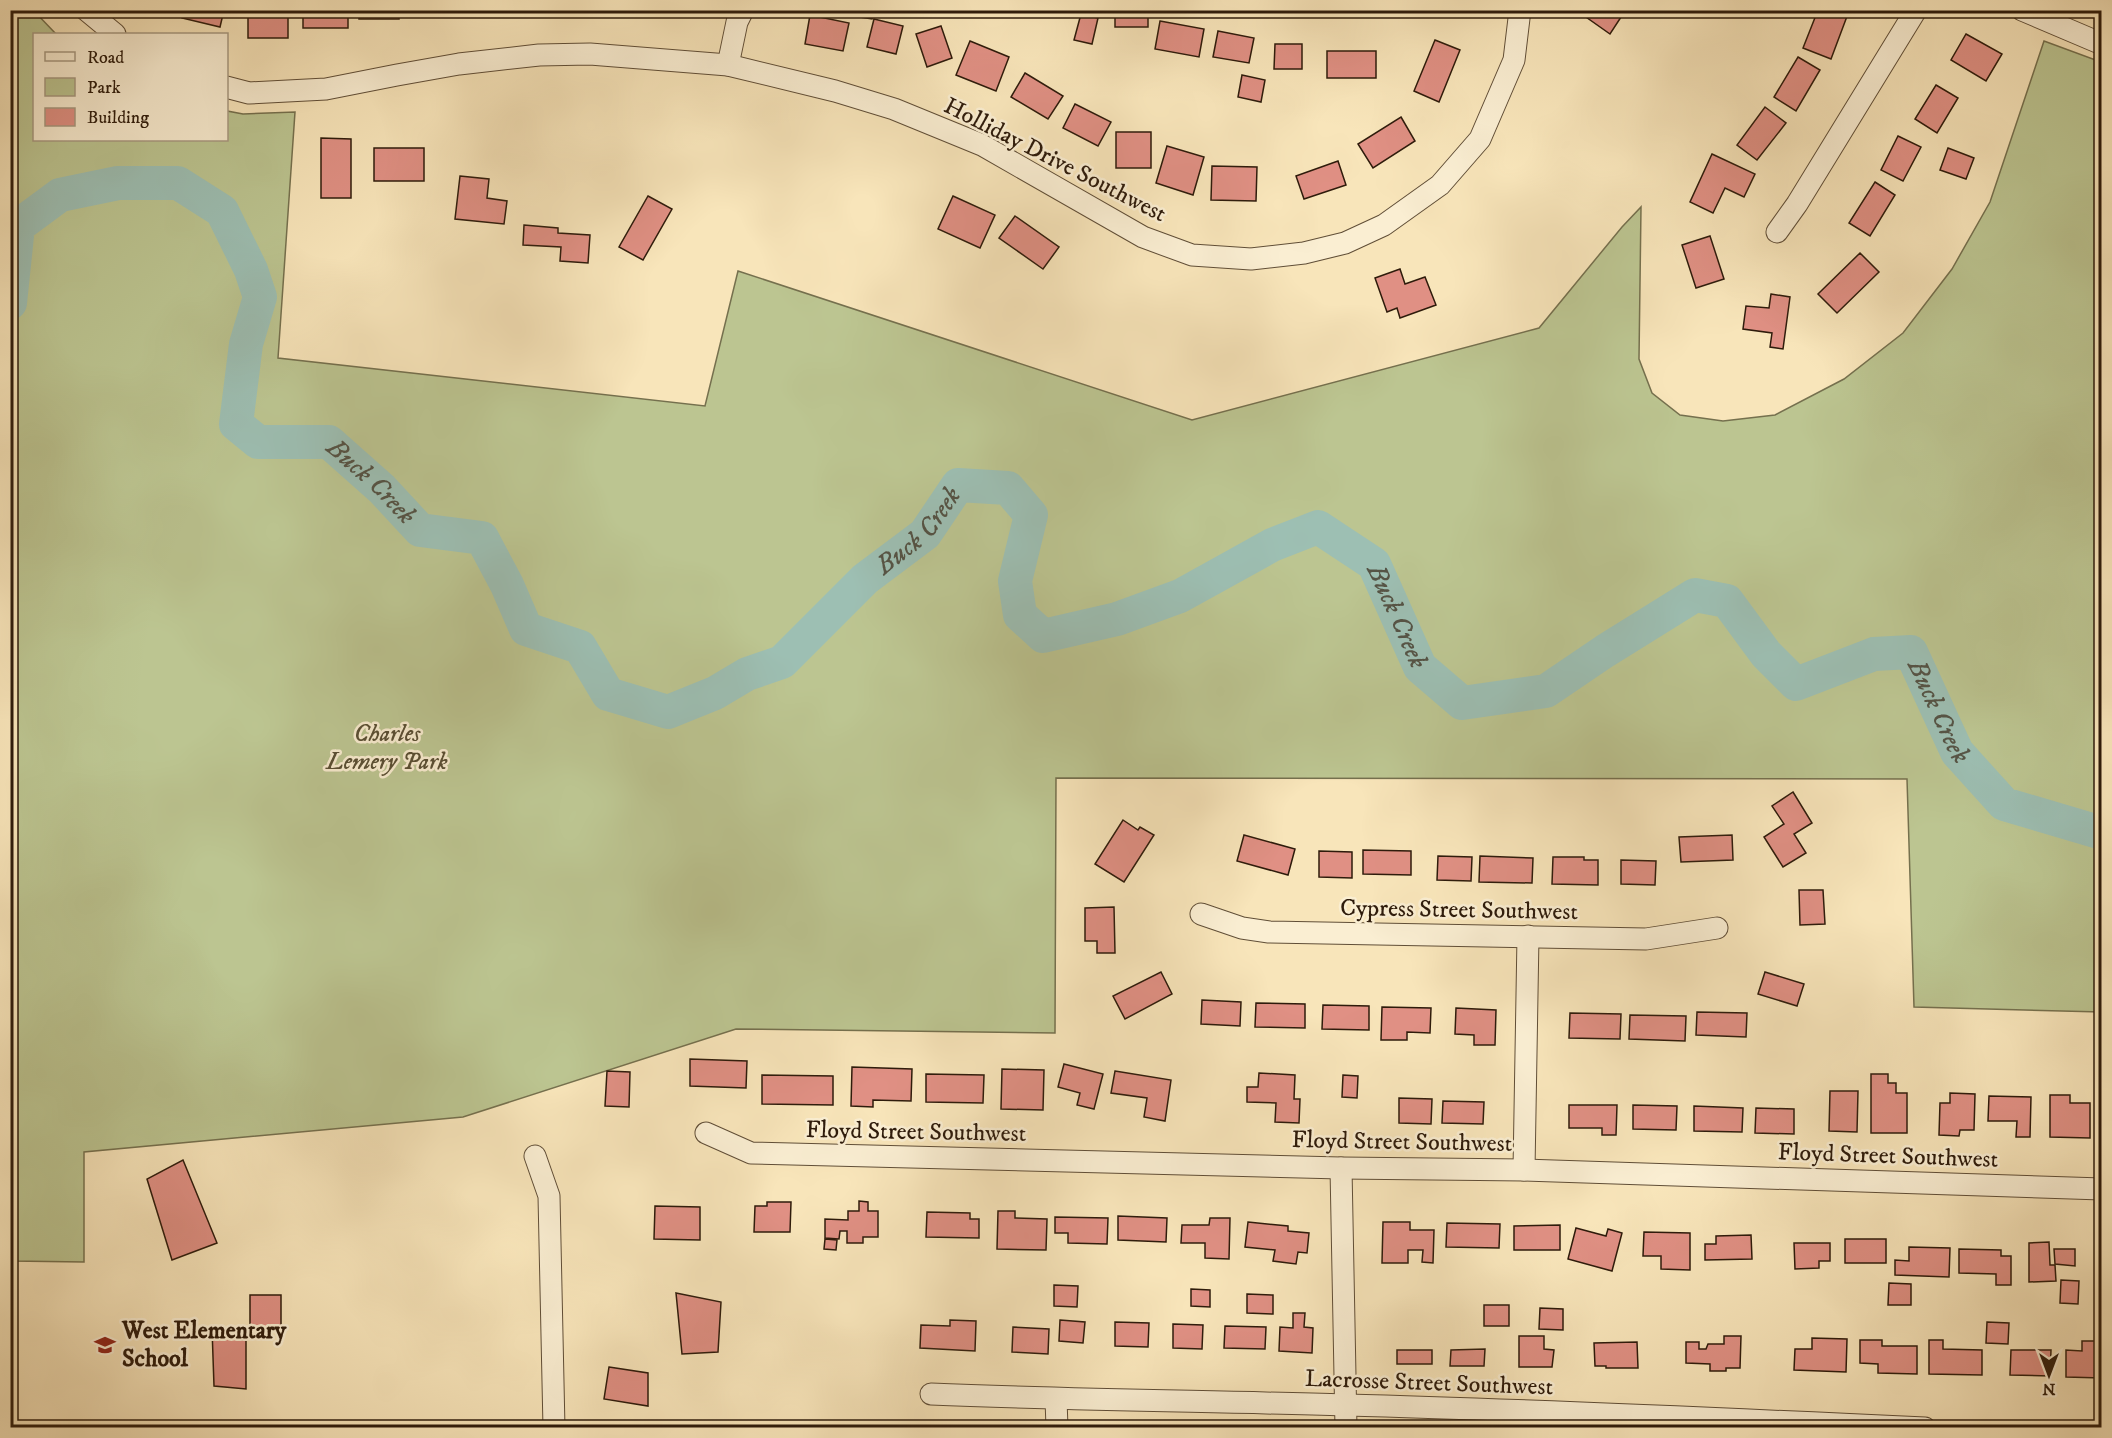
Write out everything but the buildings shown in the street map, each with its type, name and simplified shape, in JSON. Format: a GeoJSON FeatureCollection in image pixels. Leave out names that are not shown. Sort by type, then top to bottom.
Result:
{"type":"FeatureCollection","features":[{"type":"Feature","properties":{"kind":"street"},"geometry":{"type":"LineString","coordinates":[[86,10],[114,33]]}},
{"type":"Feature","properties":{"kind":"street"},"geometry":{"type":"LineString","coordinates":[[728,65],[737,22],[743,10]]}},
{"type":"Feature","properties":{"kind":"street","name":"Holliday Drive Southwest"},"geometry":{"type":"LineString","coordinates":[[228,88],[249,93],[326,89],[449,66],[540,55],[590,54],[728,65],[835,91],[894,109],[982,145],[1143,237],[1182,252],[1192,255],[1251,258],[1304,254],[1345,243],[1384,225],[1440,185],[1480,139],[1514,60],[1520,10]]}},
{"type":"Feature","properties":{"kind":"street"},"geometry":{"type":"LineString","coordinates":[[1777,232],[1797,204],[1916,10]]}},
{"type":"Feature","properties":{"kind":"street"},"geometry":{"type":"LineString","coordinates":[[2022,10],[2102,44]]}},
{"type":"Feature","properties":{"kind":"street","name":"Cypress Street Southwest"},"geometry":{"type":"LineString","coordinates":[[1201,914],[1242,928],[1269,933],[1646,939],[1717,928]]}},
{"type":"Feature","properties":{"kind":"street"},"geometry":{"type":"LineString","coordinates":[[1524,1170],[1528,936]]}},
{"type":"Feature","properties":{"kind":"street","name":"Floyd Street Southwest"},"geometry":{"type":"LineString","coordinates":[[706,1133],[751,1153],[1341,1168],[1524,1170],[2102,1189]]}},
{"type":"Feature","properties":{"kind":"street"},"geometry":{"type":"LineString","coordinates":[[535,1156],[549,1196],[554,1428]]}},
{"type":"Feature","properties":{"kind":"street"},"geometry":{"type":"LineString","coordinates":[[1341,1168],[1346,1428]]}},
{"type":"Feature","properties":{"kind":"street","name":"Lacrosse Street Southwest"},"geometry":{"type":"LineString","coordinates":[[931,1394],[1346,1405],[1633,1421],[1925,1428]]}},
{"type":"Feature","properties":{"kind":"street"},"geometry":{"type":"LineString","coordinates":[[1056,1399],[1057,1428]]}},
{"type":"Feature","properties":{"kind":"green space","name":"Charles Lemery Park"},"geometry":{"type":"Polygon","coordinates":[[[11,11],[34,11],[55,33],[33,33],[33,141],[228,141],[228,111],[243,114],[295,112],[278,358],[705,406],[738,271],[1192,420],[1539,328],[1641,207],[1639,359],[1652,393],[1680,415],[1723,421],[1775,415],[1844,379],[1903,333],[1952,269],[1990,202],[2044,41],[2101,62],[2101,1012],[1914,1007],[1907,779],[1056,778],[1055,1033],[736,1029],[463,1117],[84,1152],[84,1262],[11,1261],[11,11]]]}},
{"type":"Feature","properties":{"kind":"waterway","name":"Buck Creek"},"geometry":{"type":"LineString","coordinates":[[10,303],[18,226],[60,195],[118,183],[178,183],[222,211],[251,270],[260,297],[246,344],[236,424],[258,442],[329,442],[382,489],[420,530],[482,538],[507,585],[526,629],[580,647],[608,694],[668,712],[715,693],[747,674],[782,662],[865,579],[925,534],[958,485],[1008,488],[1031,515],[1015,581],[1020,615],[1043,636],[1117,619],[1180,596],[1272,545],[1318,527],[1374,564],[1420,667],[1462,703],[1546,691],[1695,595],[1727,601],[1766,654],[1796,684],[1874,654],[1911,652],[1957,752],[2004,804],[2102,833]]}},
{"type":"Feature","properties":{"kind":"place","name":"West Elementary School"},"geometry":{"type":"Point","coordinates":[105,1345]}}]}
